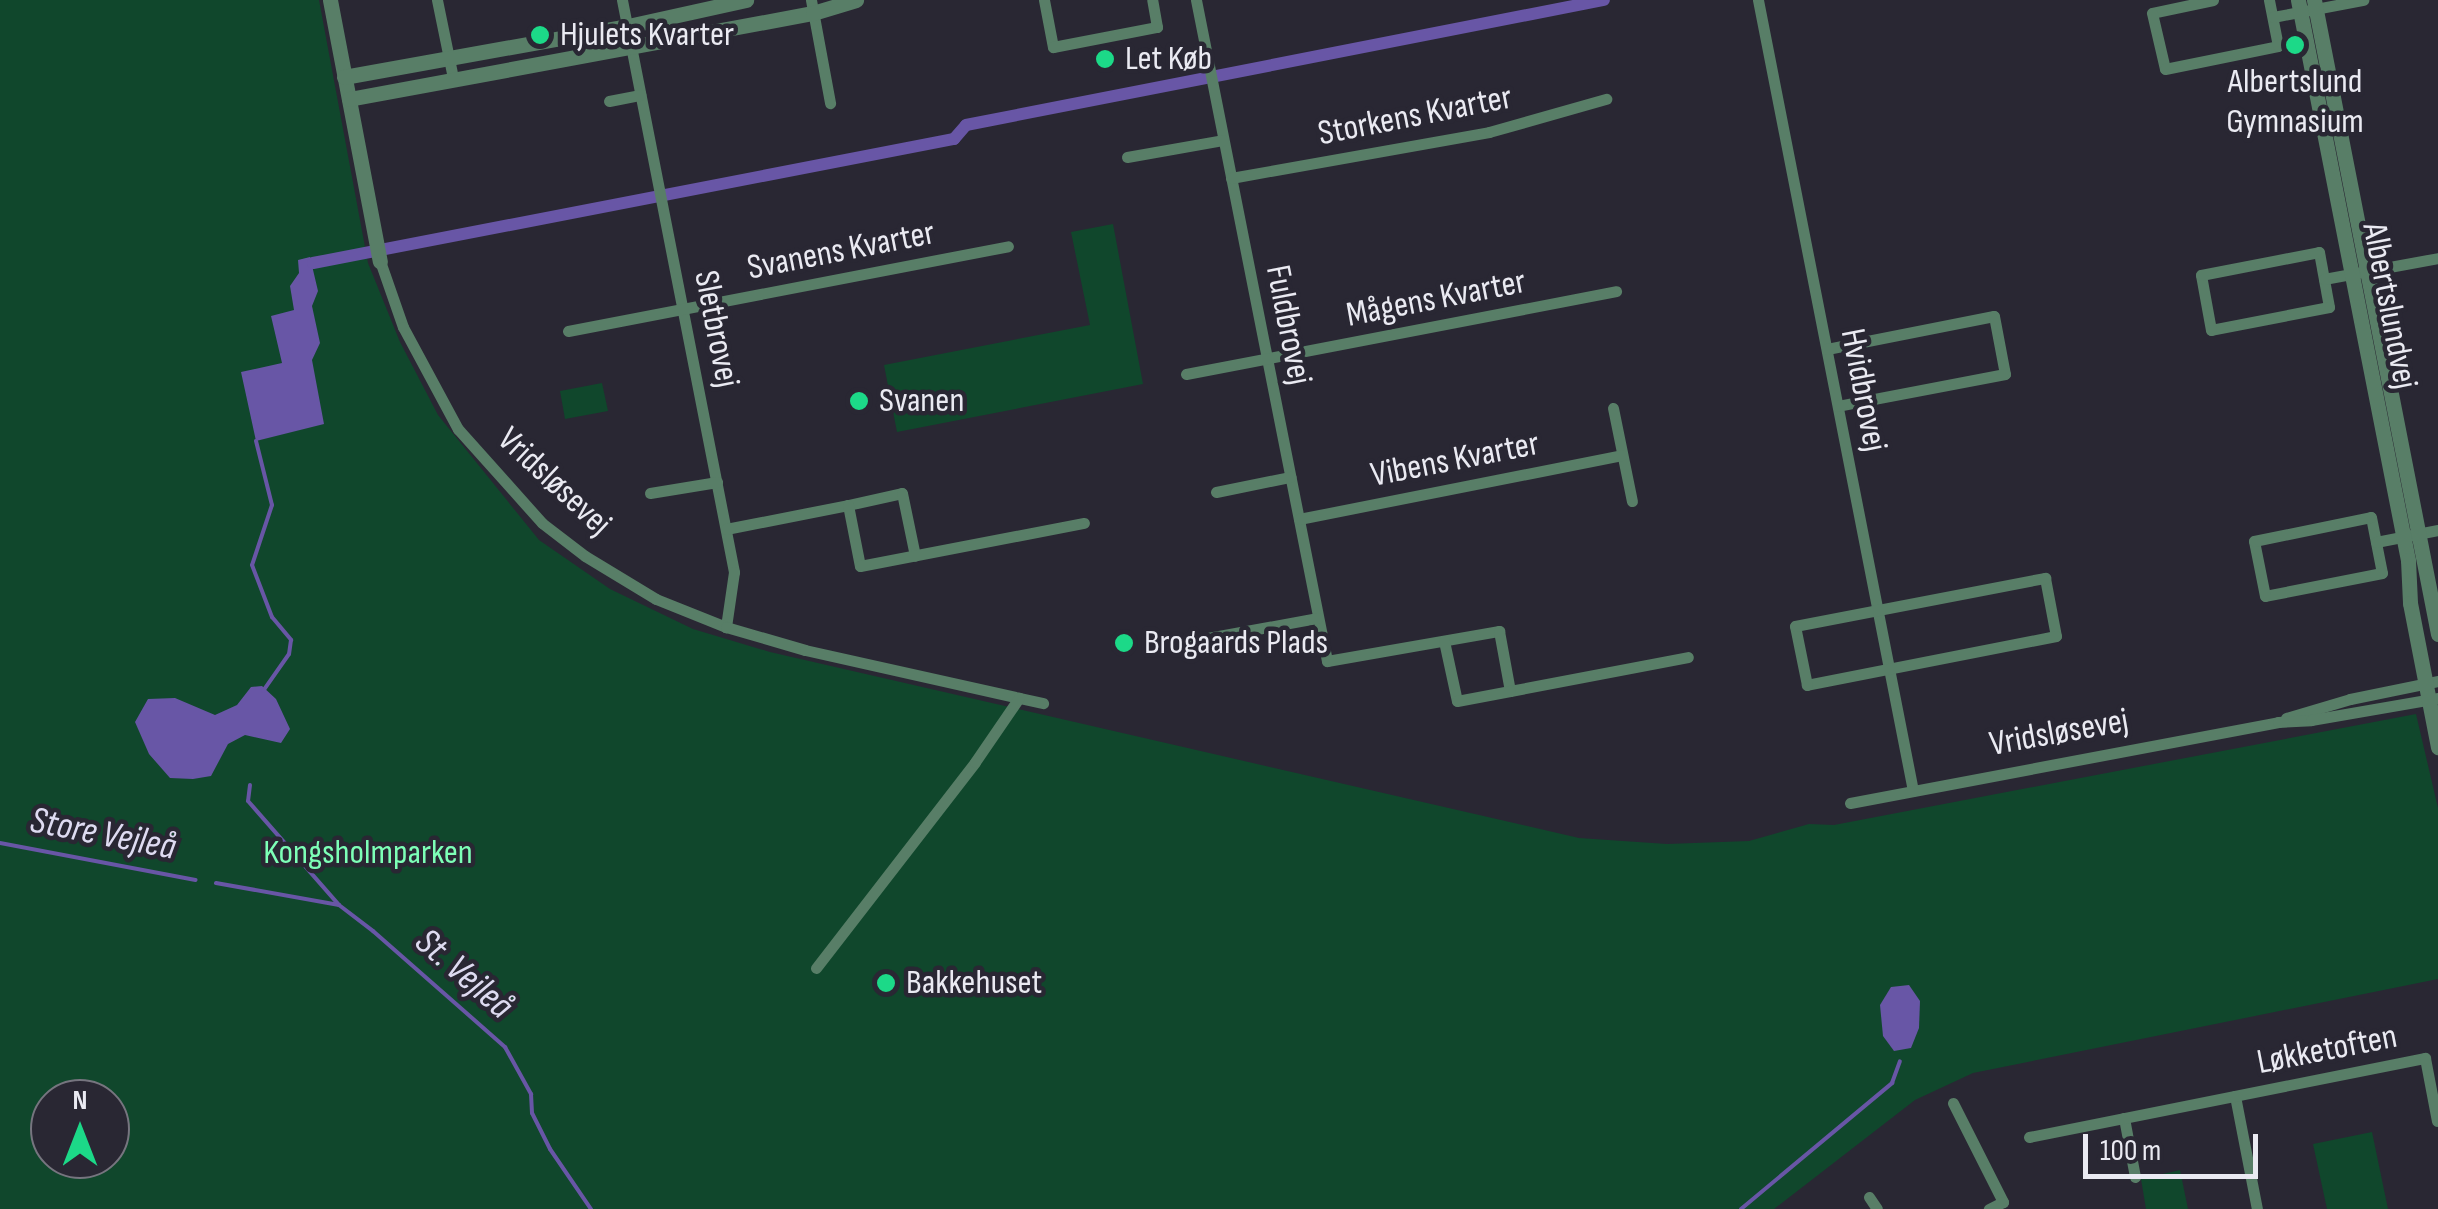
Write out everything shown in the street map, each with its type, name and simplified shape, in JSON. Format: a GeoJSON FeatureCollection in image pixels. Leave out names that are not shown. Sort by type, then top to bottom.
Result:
{"type":"FeatureCollection","features":[{"type":"Feature","properties":{"kind":"street","name":"Vridsløsevej"},"geometry":{"type":"LineString","coordinates":[[330,0],[372,230],[403,328],[428,380],[490,470],[542,523],[584,556],[656,599],[726,626],[805,650],[1043,703]]}},
{"type":"Feature","properties":{"kind":"street"},"geometry":{"type":"LineString","coordinates":[[437,0],[452,78]]}},
{"type":"Feature","properties":{"kind":"street","name":"Sletbrovej"},"geometry":{"type":"LineString","coordinates":[[622,0],[734,572],[726,626]]}},
{"type":"Feature","properties":{"kind":"street"},"geometry":{"type":"LineString","coordinates":[[349,99],[629,35],[746,0]]}},
{"type":"Feature","properties":{"kind":"street"},"geometry":{"type":"LineString","coordinates":[[344,77],[856,0]]}},
{"type":"Feature","properties":{"kind":"street"},"geometry":{"type":"LineString","coordinates":[[1044,0],[1053,47],[1158,27],[1152,0]]}},
{"type":"Feature","properties":{"kind":"street","name":"Fuldbrovej"},"geometry":{"type":"LineString","coordinates":[[1196,0],[1327,662],[1444,641]]}},
{"type":"Feature","properties":{"kind":"street","name":"Hvidbrovej"},"geometry":{"type":"LineString","coordinates":[[1758,0],[1913,791]]}},
{"type":"Feature","properties":{"kind":"street"},"geometry":{"type":"LineString","coordinates":[[2213,0],[2152,13],[2164,68],[2278,46],[2269,0]]}},
{"type":"Feature","properties":{"kind":"street"},"geometry":{"type":"LineString","coordinates":[[2273,17],[2307,5],[2363,0]]}},
{"type":"Feature","properties":{"kind":"street","name":"Albertslundvej"},"geometry":{"type":"LineString","coordinates":[[2307,5],[2411,536],[2438,747]]}},
{"type":"Feature","properties":{"kind":"street"},"geometry":{"type":"LineString","coordinates":[[812,6],[830,103]]}},
{"type":"Feature","properties":{"kind":"street"},"geometry":{"type":"LineString","coordinates":[[609,101],[640,95]]}},
{"type":"Feature","properties":{"kind":"street","name":"Storkens Kvarter"},"geometry":{"type":"LineString","coordinates":[[1231,178],[1489,132],[1606,98]]}},
{"type":"Feature","properties":{"kind":"street"},"geometry":{"type":"LineString","coordinates":[[1127,157],[1223,140]]}},
{"type":"Feature","properties":{"kind":"street","name":"Svanens Kvarter"},"geometry":{"type":"LineString","coordinates":[[568,330],[1008,246]]}},
{"type":"Feature","properties":{"kind":"street"},"geometry":{"type":"LineString","coordinates":[[2319,252],[2324,280],[2330,307],[2212,330],[2201,275],[2319,252]]}},
{"type":"Feature","properties":{"kind":"street"},"geometry":{"type":"LineString","coordinates":[[2324,280],[2438,258]]}},
{"type":"Feature","properties":{"kind":"street","name":"Mågens Kvarter"},"geometry":{"type":"LineString","coordinates":[[1186,374],[1616,291]]}},
{"type":"Feature","properties":{"kind":"street"},"geometry":{"type":"LineString","coordinates":[[1827,349],[1994,316],[2005,374],[1838,406]]}},
{"type":"Feature","properties":{"kind":"street"},"geometry":{"type":"LineString","coordinates":[[1613,408],[1632,500]]}},
{"type":"Feature","properties":{"kind":"street","name":"Vibens Kvarter"},"geometry":{"type":"LineString","coordinates":[[1298,519],[1622,455]]}},
{"type":"Feature","properties":{"kind":"street"},"geometry":{"type":"LineString","coordinates":[[1216,492],[1290,478]]}},
{"type":"Feature","properties":{"kind":"street"},"geometry":{"type":"LineString","coordinates":[[650,493],[717,482]]}},
{"type":"Feature","properties":{"kind":"street"},"geometry":{"type":"LineString","coordinates":[[726,528],[902,493],[915,556]]}},
{"type":"Feature","properties":{"kind":"street"},"geometry":{"type":"LineString","coordinates":[[848,505],[860,566],[1084,523]]}},
{"type":"Feature","properties":{"kind":"street"},"geometry":{"type":"LineString","coordinates":[[2371,517],[2376,542],[2382,573],[2265,596],[2254,540],[2371,517]]}},
{"type":"Feature","properties":{"kind":"street"},"geometry":{"type":"LineString","coordinates":[[2376,542],[2438,530]]}},
{"type":"Feature","properties":{"kind":"street","name":"Albertslundvej"},"geometry":{"type":"LineString","coordinates":[[2411,536],[2438,634]]}},
{"type":"Feature","properties":{"kind":"street"},"geometry":{"type":"LineString","coordinates":[[2045,578],[2056,636],[1888,669],[1807,685],[1795,626],[2045,578]]}},
{"type":"Feature","properties":{"kind":"street"},"geometry":{"type":"LineString","coordinates":[[1191,641],[1318,618]]}},
{"type":"Feature","properties":{"kind":"street"},"geometry":{"type":"LineString","coordinates":[[1510,692],[1499,631],[1444,641],[1456,701],[1510,692],[1688,657]]}},
{"type":"Feature","properties":{"kind":"street","name":"Vridsløsevej"},"geometry":{"type":"LineString","coordinates":[[1850,803],[2278,722],[2309,709],[2432,691]]}},
{"type":"Feature","properties":{"kind":"street"},"geometry":{"type":"LineString","coordinates":[[816,968],[1020,698]]}},
{"type":"Feature","properties":{"kind":"street","name":"Løkketoften"},"geometry":{"type":"LineString","coordinates":[[2029,1137],[2425,1058],[2437,1121]]}},
{"type":"Feature","properties":{"kind":"street","name":"Løkketoften"},"geometry":{"type":"LineString","coordinates":[[2235,1096],[2257,1209]]}},
{"type":"Feature","properties":{"kind":"street"},"geometry":{"type":"LineString","coordinates":[[1953,1104],[2005,1205],[1990,1209]]}},
{"type":"Feature","properties":{"kind":"street"},"geometry":{"type":"LineString","coordinates":[[2124,1118],[2136,1176]]}},
{"type":"Feature","properties":{"kind":"street"},"geometry":{"type":"LineString","coordinates":[[1868,1197],[1877,1209]]}},
{"type":"Feature","properties":{"kind":"green space","name":"Kongsholmparken"},"geometry":{"type":"Polygon","coordinates":[[[0,0],[319,0],[368,263],[400,342],[438,415],[539,540],[610,589],[693,629],[770,652],[1579,838],[1667,844],[1749,841],[1809,824],[1834,825],[2416,714],[2438,808],[2438,979],[1973,1073],[1915,1100],[1774,1209],[0,1209],[0,0]]]}},
{"type":"Feature","properties":{"kind":"green space"},"geometry":{"type":"Polygon","coordinates":[[[1113,224],[1143,384],[897,432],[884,365],[1090,325],[1071,232],[1113,224]]]}},
{"type":"Feature","properties":{"kind":"green space"},"geometry":{"type":"Polygon","coordinates":[[[602,383],[608,411],[565,419],[560,391],[602,383]]]}},
{"type":"Feature","properties":{"kind":"green space"},"geometry":{"type":"Polygon","coordinates":[[[2372,1132],[2388,1209],[2327,1209],[2313,1144],[2372,1132]]]}},
{"type":"Feature","properties":{"kind":"green space"},"geometry":{"type":"Polygon","coordinates":[[[2180,1170],[2188,1209],[2146,1209],[2141,1179],[2180,1170]]]}},
{"type":"Feature","properties":{"kind":"shaded area"},"geometry":{"type":"Polygon","coordinates":[[[310,257],[318,291],[312,306],[320,343],[312,360],[324,424],[256,441],[241,372],[282,363],[271,316],[294,310],[290,286],[299,273],[298,260],[310,257]]]}},
{"type":"Feature","properties":{"kind":"shaded area"},"geometry":{"type":"Polygon","coordinates":[[[262,686],[276,699],[290,729],[281,743],[245,735],[228,744],[211,776],[170,778],[149,754],[135,722],[148,699],[175,698],[215,715],[237,705],[251,687],[262,686]]]}},
{"type":"Feature","properties":{"kind":"shaded area"},"geometry":{"type":"Polygon","coordinates":[[[1909,985],[1920,1001],[1919,1028],[1911,1048],[1894,1051],[1883,1036],[1880,1005],[1891,987],[1909,985]]]}},
{"type":"Feature","properties":{"kind":"waterway"},"geometry":{"type":"LineString","coordinates":[[313,263],[954,139],[966,125],[1604,0]]}},
{"type":"Feature","properties":{"kind":"waterway"},"geometry":{"type":"LineString","coordinates":[[256,441],[272,505],[252,565],[272,617],[291,640],[289,654],[263,691]]}},
{"type":"Feature","properties":{"kind":"waterway"},"geometry":{"type":"LineString","coordinates":[[250,785],[248,801],[339,905]]}},
{"type":"Feature","properties":{"kind":"waterway","name":"Store Vejleå"},"geometry":{"type":"LineString","coordinates":[[0,843],[196,880]]}},
{"type":"Feature","properties":{"kind":"waterway","name":"St. Vejleå"},"geometry":{"type":"LineString","coordinates":[[216,883],[339,905],[373,931],[505,1047],[531,1094],[532,1113],[550,1149],[591,1209]]}},
{"type":"Feature","properties":{"kind":"waterway"},"geometry":{"type":"LineString","coordinates":[[1741,1209],[1892,1083],[1900,1061]]}},
{"type":"Feature","properties":{"kind":"place","name":"Hjulets Kvarter"},"geometry":{"type":"Point","coordinates":[540,35]}},
{"type":"Feature","properties":{"kind":"place","name":"Albertslund Gymnasium"},"geometry":{"type":"Point","coordinates":[2295,45]}},
{"type":"Feature","properties":{"kind":"place","name":"Let Køb"},"geometry":{"type":"Point","coordinates":[1105,59]}},
{"type":"Feature","properties":{"kind":"place","name":"Svanen"},"geometry":{"type":"Point","coordinates":[859,401]}},
{"type":"Feature","properties":{"kind":"place","name":"Brogaards Plads"},"geometry":{"type":"Point","coordinates":[1124,643]}},
{"type":"Feature","properties":{"kind":"place","name":"Bakkehuset"},"geometry":{"type":"Point","coordinates":[886,983]}}]}
